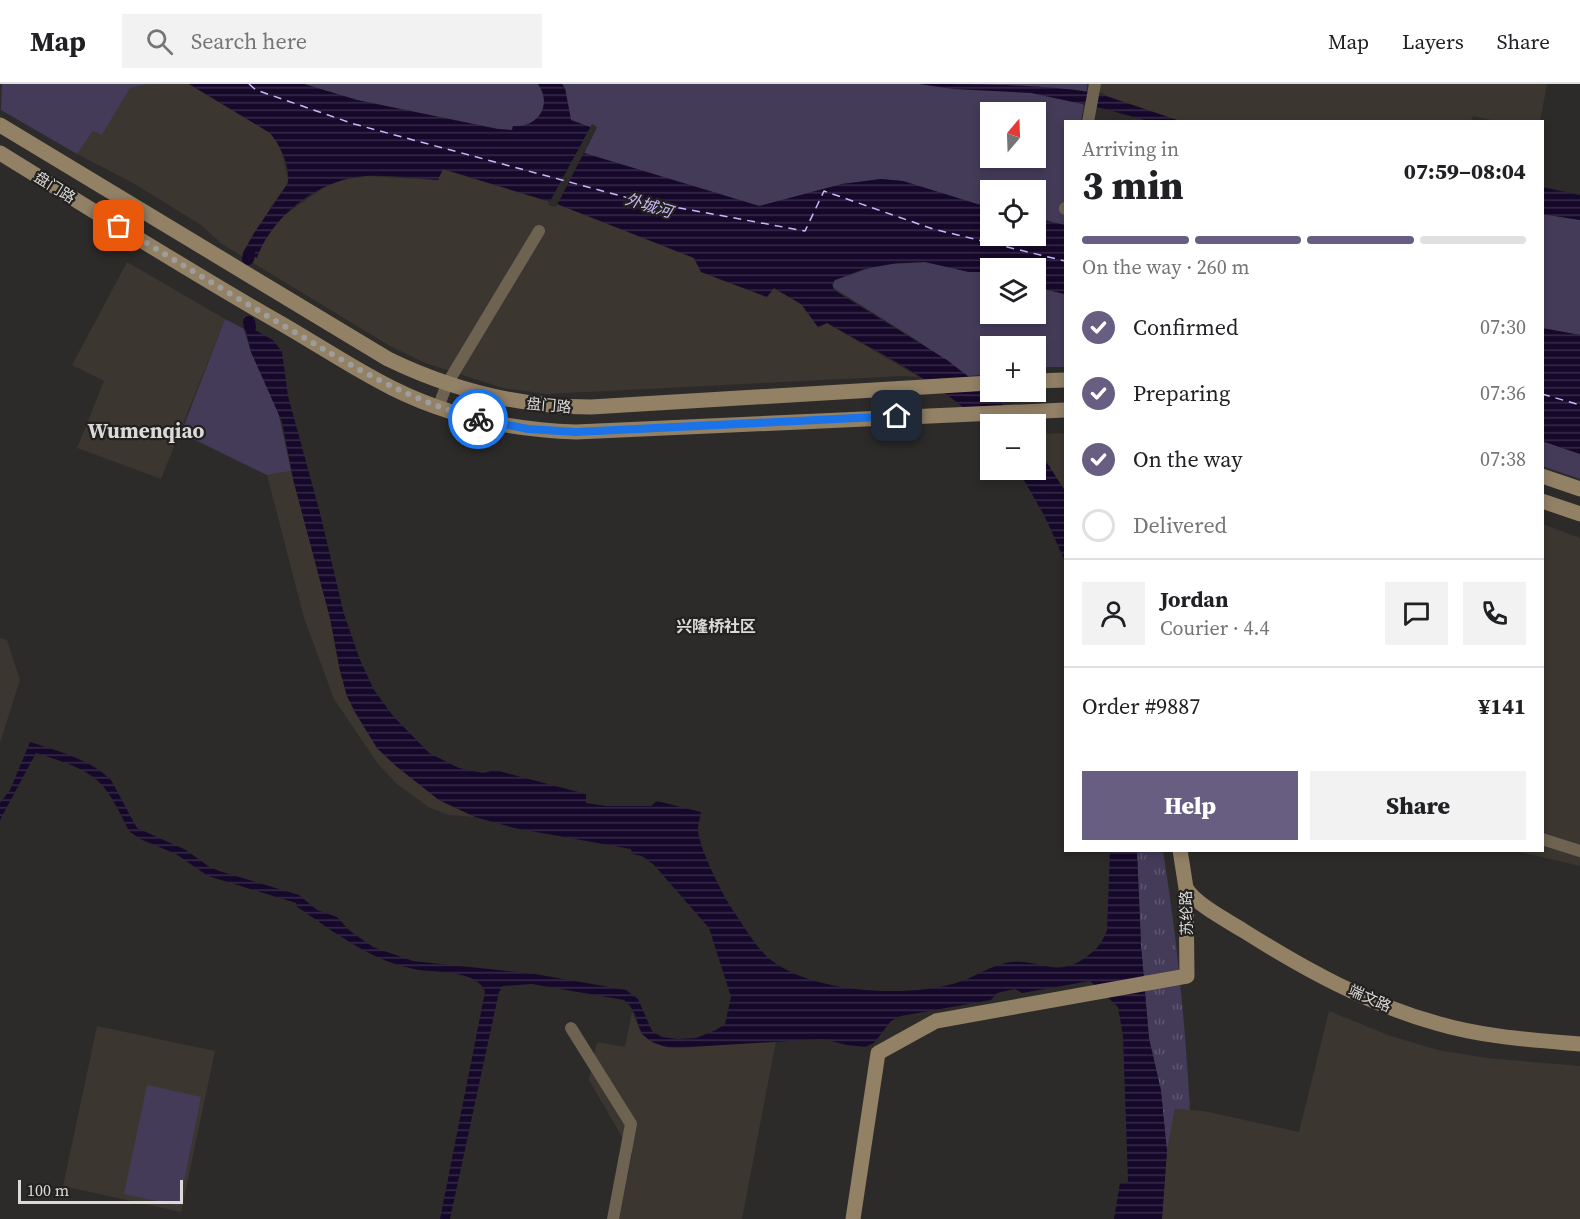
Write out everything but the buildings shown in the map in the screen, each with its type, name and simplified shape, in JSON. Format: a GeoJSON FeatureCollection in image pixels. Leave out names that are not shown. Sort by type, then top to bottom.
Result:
{"type":"FeatureCollection","features":[{"type":"Feature","properties":{"kind":"main road","name":"盘门路"},"geometry":{"type":"LineString","coordinates":[[0,125],[379,354],[447,384],[514,402],[568,407],[646,405],[980,384]]}},
{"type":"Feature","properties":{"kind":"main road","name":"盘门路"},"geometry":{"type":"LineString","coordinates":[[0,153],[239,300],[380,382],[438,408],[513,427],[576,432],[1064,410]]}},
{"type":"Feature","properties":{"kind":"main road"},"geometry":{"type":"LineString","coordinates":[[1046,381],[1064,380]]}},
{"type":"Feature","properties":{"kind":"main road"},"geometry":{"type":"LineString","coordinates":[[1544,477],[1580,489]]}},
{"type":"Feature","properties":{"kind":"main road"},"geometry":{"type":"LineString","coordinates":[[1544,502],[1580,514]]}},
{"type":"Feature","properties":{"kind":"main road","name":"苏纶路"},"geometry":{"type":"LineString","coordinates":[[853,1219],[878,1053],[936,1022],[1186,976],[1186,888],[1180,852]]}},
{"type":"Feature","properties":{"kind":"main road","name":"端文路"},"geometry":{"type":"LineString","coordinates":[[1186,888],[1189,894],[1215,913],[1258,940],[1335,982],[1390,1008],[1437,1023],[1500,1037],[1580,1044]]}},
{"type":"Feature","properties":{"kind":"street"},"geometry":{"type":"LineString","coordinates":[[1089,116],[1095,85]]}},
{"type":"Feature","properties":{"kind":"street"},"geometry":{"type":"LineString","coordinates":[[438,408],[447,384],[539,231]]}},
{"type":"Feature","properties":{"kind":"street"},"geometry":{"type":"LineString","coordinates":[[1544,840],[1580,851]]}},
{"type":"Feature","properties":{"kind":"street"},"geometry":{"type":"LineString","coordinates":[[571,1028],[632,1124],[613,1219]]}},
{"type":"Feature","properties":{"kind":"shaded area"},"geometry":{"type":"Polygon","coordinates":[[[148,84],[189,84],[270,133],[278,143],[288,180],[269,209],[283,216],[326,186],[345,179],[366,176],[437,180],[442,169],[557,204],[694,258],[701,272],[766,297],[773,288],[801,304],[818,327],[827,323],[919,377],[547,394],[503,388],[425,363],[390,346],[222,244],[201,225],[133,183],[77,154],[93,130],[102,134],[130,87],[148,84]]]}},
{"type":"Feature","properties":{"kind":"shaded area"},"geometry":{"type":"Polygon","coordinates":[[[1098,84],[1547,84],[1540,120],[1491,120],[1473,116],[1472,120],[1177,120],[1100,92],[1098,84]]]}},
{"type":"Feature","properties":{"kind":"shaded area"},"geometry":{"type":"Polygon","coordinates":[[[127,262],[225,319],[161,479],[77,448],[104,381],[72,365],[127,262]]]}},
{"type":"Feature","properties":{"kind":"shaded area"},"geometry":{"type":"Polygon","coordinates":[[[1064,433],[1064,489],[1046,461],[1046,434],[1064,433]]]}},
{"type":"Feature","properties":{"kind":"shaded area"},"geometry":{"type":"Polygon","coordinates":[[[291,471],[330,618],[340,671],[347,696],[355,712],[377,748],[396,766],[439,800],[475,817],[449,815],[430,808],[398,785],[378,764],[334,699],[304,618],[267,475],[291,471]]]}},
{"type":"Feature","properties":{"kind":"shaded area"},"geometry":{"type":"Polygon","coordinates":[[[1544,525],[1580,538],[1580,866],[1520,852],[1544,852],[1544,525]]]}},
{"type":"Feature","properties":{"kind":"shaded area"},"geometry":{"type":"Polygon","coordinates":[[[0,638],[7,640],[20,680],[0,743],[0,638]]]}},
{"type":"Feature","properties":{"kind":"shaded area"},"geometry":{"type":"Polygon","coordinates":[[[1329,1011],[1388,1035],[1438,1050],[1487,1058],[1580,1066],[1580,1219],[1162,1219],[1167,1151],[1175,1109],[1204,1111],[1299,1132],[1329,1011]]]}},
{"type":"Feature","properties":{"kind":"shaded area"},"geometry":{"type":"Polygon","coordinates":[[[632,1012],[642,1035],[657,1044],[678,1048],[776,1041],[742,1219],[619,1219],[632,1154],[589,1080],[597,1042],[625,1047],[632,1012]]]}},
{"type":"Feature","properties":{"kind":"shaded area"},"geometry":{"type":"Polygon","coordinates":[[[97,1026],[215,1051],[181,1212],[63,1186],[97,1026]]]}},
{"type":"Feature","properties":{"kind":"green space"},"geometry":{"type":"Polygon","coordinates":[[[2,84],[148,84],[130,88],[102,135],[93,131],[77,154],[1,110],[2,84]]]}},
{"type":"Feature","properties":{"kind":"green space"},"geometry":{"type":"Polygon","coordinates":[[[304,84],[538,84],[544,100],[536,119],[522,126],[513,126],[512,130],[504,130],[357,100],[304,84]]]}},
{"type":"Feature","properties":{"kind":"green space"},"geometry":{"type":"Polygon","coordinates":[[[562,84],[1087,84],[1081,120],[1064,120],[1064,225],[1046,221],[1046,180],[980,180],[980,205],[903,181],[881,179],[842,184],[760,206],[584,153],[571,120],[562,84]]]}},
{"type":"Feature","properties":{"kind":"green space"},"geometry":{"type":"Polygon","coordinates":[[[1544,214],[1580,220],[1580,335],[1544,328],[1544,214]]]}},
{"type":"Feature","properties":{"kind":"green space"},"geometry":{"type":"Polygon","coordinates":[[[925,262],[969,272],[980,272],[980,324],[1046,324],[1046,290],[1064,294],[1064,367],[1046,367],[1046,336],[980,336],[980,375],[968,376],[918,341],[832,287],[835,280],[879,265],[925,262]]]}},
{"type":"Feature","properties":{"kind":"green space"},"geometry":{"type":"Polygon","coordinates":[[[225,319],[244,329],[251,352],[278,411],[291,471],[267,475],[181,433],[225,319]]]}},
{"type":"Feature","properties":{"kind":"green space"},"geometry":{"type":"Polygon","coordinates":[[[1544,442],[1580,454],[1580,479],[1544,467],[1544,442]]]}},
{"type":"Feature","properties":{"kind":"green space"},"geometry":{"type":"Polygon","coordinates":[[[1137,852],[1163,852],[1180,980],[1190,1110],[1175,1109],[1167,1151],[1149,1038],[1141,945],[1137,852]]]}},
{"type":"Feature","properties":{"kind":"green space"},"geometry":{"type":"Polygon","coordinates":[[[147,1085],[201,1097],[179,1206],[124,1194],[147,1085]]]}},
{"type":"Feature","properties":{"kind":"water","name":"外城河"},"geometry":{"type":"Polygon","coordinates":[[[189,84],[304,84],[357,100],[497,129],[512,130],[513,126],[530,123],[540,114],[544,100],[538,84],[562,84],[565,88],[571,120],[596,129],[584,153],[759,206],[842,184],[881,179],[903,181],[980,205],[980,246],[1046,246],[1046,221],[1064,225],[1064,294],[1046,290],[1046,258],[980,258],[980,272],[969,272],[925,262],[897,263],[864,269],[832,283],[834,290],[947,360],[980,386],[980,402],[1000,402],[1011,414],[980,414],[980,422],[953,399],[891,359],[827,323],[818,327],[801,304],[774,288],[767,297],[701,272],[694,258],[557,204],[443,169],[438,180],[367,176],[350,178],[316,191],[286,214],[274,227],[257,258],[244,251],[288,183],[288,170],[278,144],[270,133],[189,84]]]}},
{"type":"Feature","properties":{"kind":"water"},"geometry":{"type":"Polygon","coordinates":[[[919,84],[1070,89],[1109,97],[1177,120],[1144,120],[1031,93],[953,89],[919,84]]]}},
{"type":"Feature","properties":{"kind":"water"},"geometry":{"type":"Polygon","coordinates":[[[1544,187],[1580,195],[1580,220],[1544,214],[1544,187]]]}},
{"type":"Feature","properties":{"kind":"water"},"geometry":{"type":"Polygon","coordinates":[[[244,324],[273,340],[282,352],[288,396],[320,513],[344,614],[360,660],[374,690],[393,716],[429,753],[459,768],[483,773],[495,770],[586,794],[586,803],[606,806],[651,806],[657,801],[701,812],[698,828],[702,847],[728,902],[760,949],[771,960],[789,971],[835,986],[887,991],[935,988],[956,983],[997,965],[1011,962],[1050,967],[1068,966],[1092,952],[1100,944],[1107,930],[1110,852],[1137,852],[1141,945],[1149,1038],[1161,1090],[1167,1151],[1162,1219],[1114,1219],[1120,1183],[1128,1182],[1123,1036],[1118,1007],[1090,981],[1022,993],[1015,989],[997,993],[991,1000],[901,1016],[891,1021],[874,1043],[865,1047],[823,1039],[672,1048],[658,1044],[643,1034],[635,1014],[624,1000],[532,984],[503,986],[499,992],[450,1219],[440,1219],[485,992],[481,985],[473,979],[454,973],[414,969],[382,959],[338,935],[296,906],[296,903],[208,876],[176,854],[140,839],[129,831],[99,782],[74,766],[55,759],[36,753],[0,820],[0,803],[10,790],[30,742],[73,756],[103,773],[111,780],[137,828],[186,850],[219,871],[299,895],[317,910],[337,917],[350,931],[373,947],[413,961],[535,974],[626,990],[638,999],[652,1031],[662,1037],[696,1038],[725,1024],[731,997],[709,928],[654,865],[642,856],[632,854],[631,849],[514,828],[475,817],[439,800],[377,748],[347,696],[330,618],[294,483],[282,422],[251,352],[244,324]]]}},
{"type":"Feature","properties":{"kind":"water"},"geometry":{"type":"Polygon","coordinates":[[[1544,328],[1580,335],[1580,454],[1544,442],[1544,328]]]}},
{"type":"Feature","properties":{"kind":"water"},"geometry":{"type":"Polygon","coordinates":[[[1046,461],[1064,489],[1064,559],[1044,515],[1024,480],[1046,480],[1046,461]]]}},
{"type":"Feature","properties":{"kind":"pier"},"geometry":{"type":"Polygon","coordinates":[[[592,124],[597,127],[556,207],[548,205],[592,124]]]}},
{"type":"Feature","properties":{"kind":"waterway"},"geometry":{"type":"LineString","coordinates":[[248,259],[249,254]]}},
{"type":"Feature","properties":{"kind":"waterway"},"geometry":{"type":"LineString","coordinates":[[249,322],[250,327]]}},
{"type":"Feature","properties":{"kind":"ferry route"},"geometry":{"type":"LineString","coordinates":[[249,84],[256,90],[354,124],[636,200],[805,231],[824,191],[933,229],[1064,261]]}},
{"type":"Feature","properties":{"kind":"ferry route"},"geometry":{"type":"LineString","coordinates":[[1544,395],[1580,405]]}},
{"type":"Feature","properties":{"kind":"way so far"},"geometry":{"type":"LineString","coordinates":[[119,226],[239,300],[380,382],[438,408],[478,419]]}},
{"type":"Feature","properties":{"kind":"district","name":"Wumenqiao"},"geometry":{"type":"Point","coordinates":[146,430]}},
{"type":"Feature","properties":{"kind":"district","name":"兴隆桥社区"},"geometry":{"type":"Point","coordinates":[716,626]}},
{"type":"Feature","properties":{"kind":"route"},"geometry":{"type":"LineString","coordinates":[[478,419],[528,429],[576,432],[897,416]]}}]}
